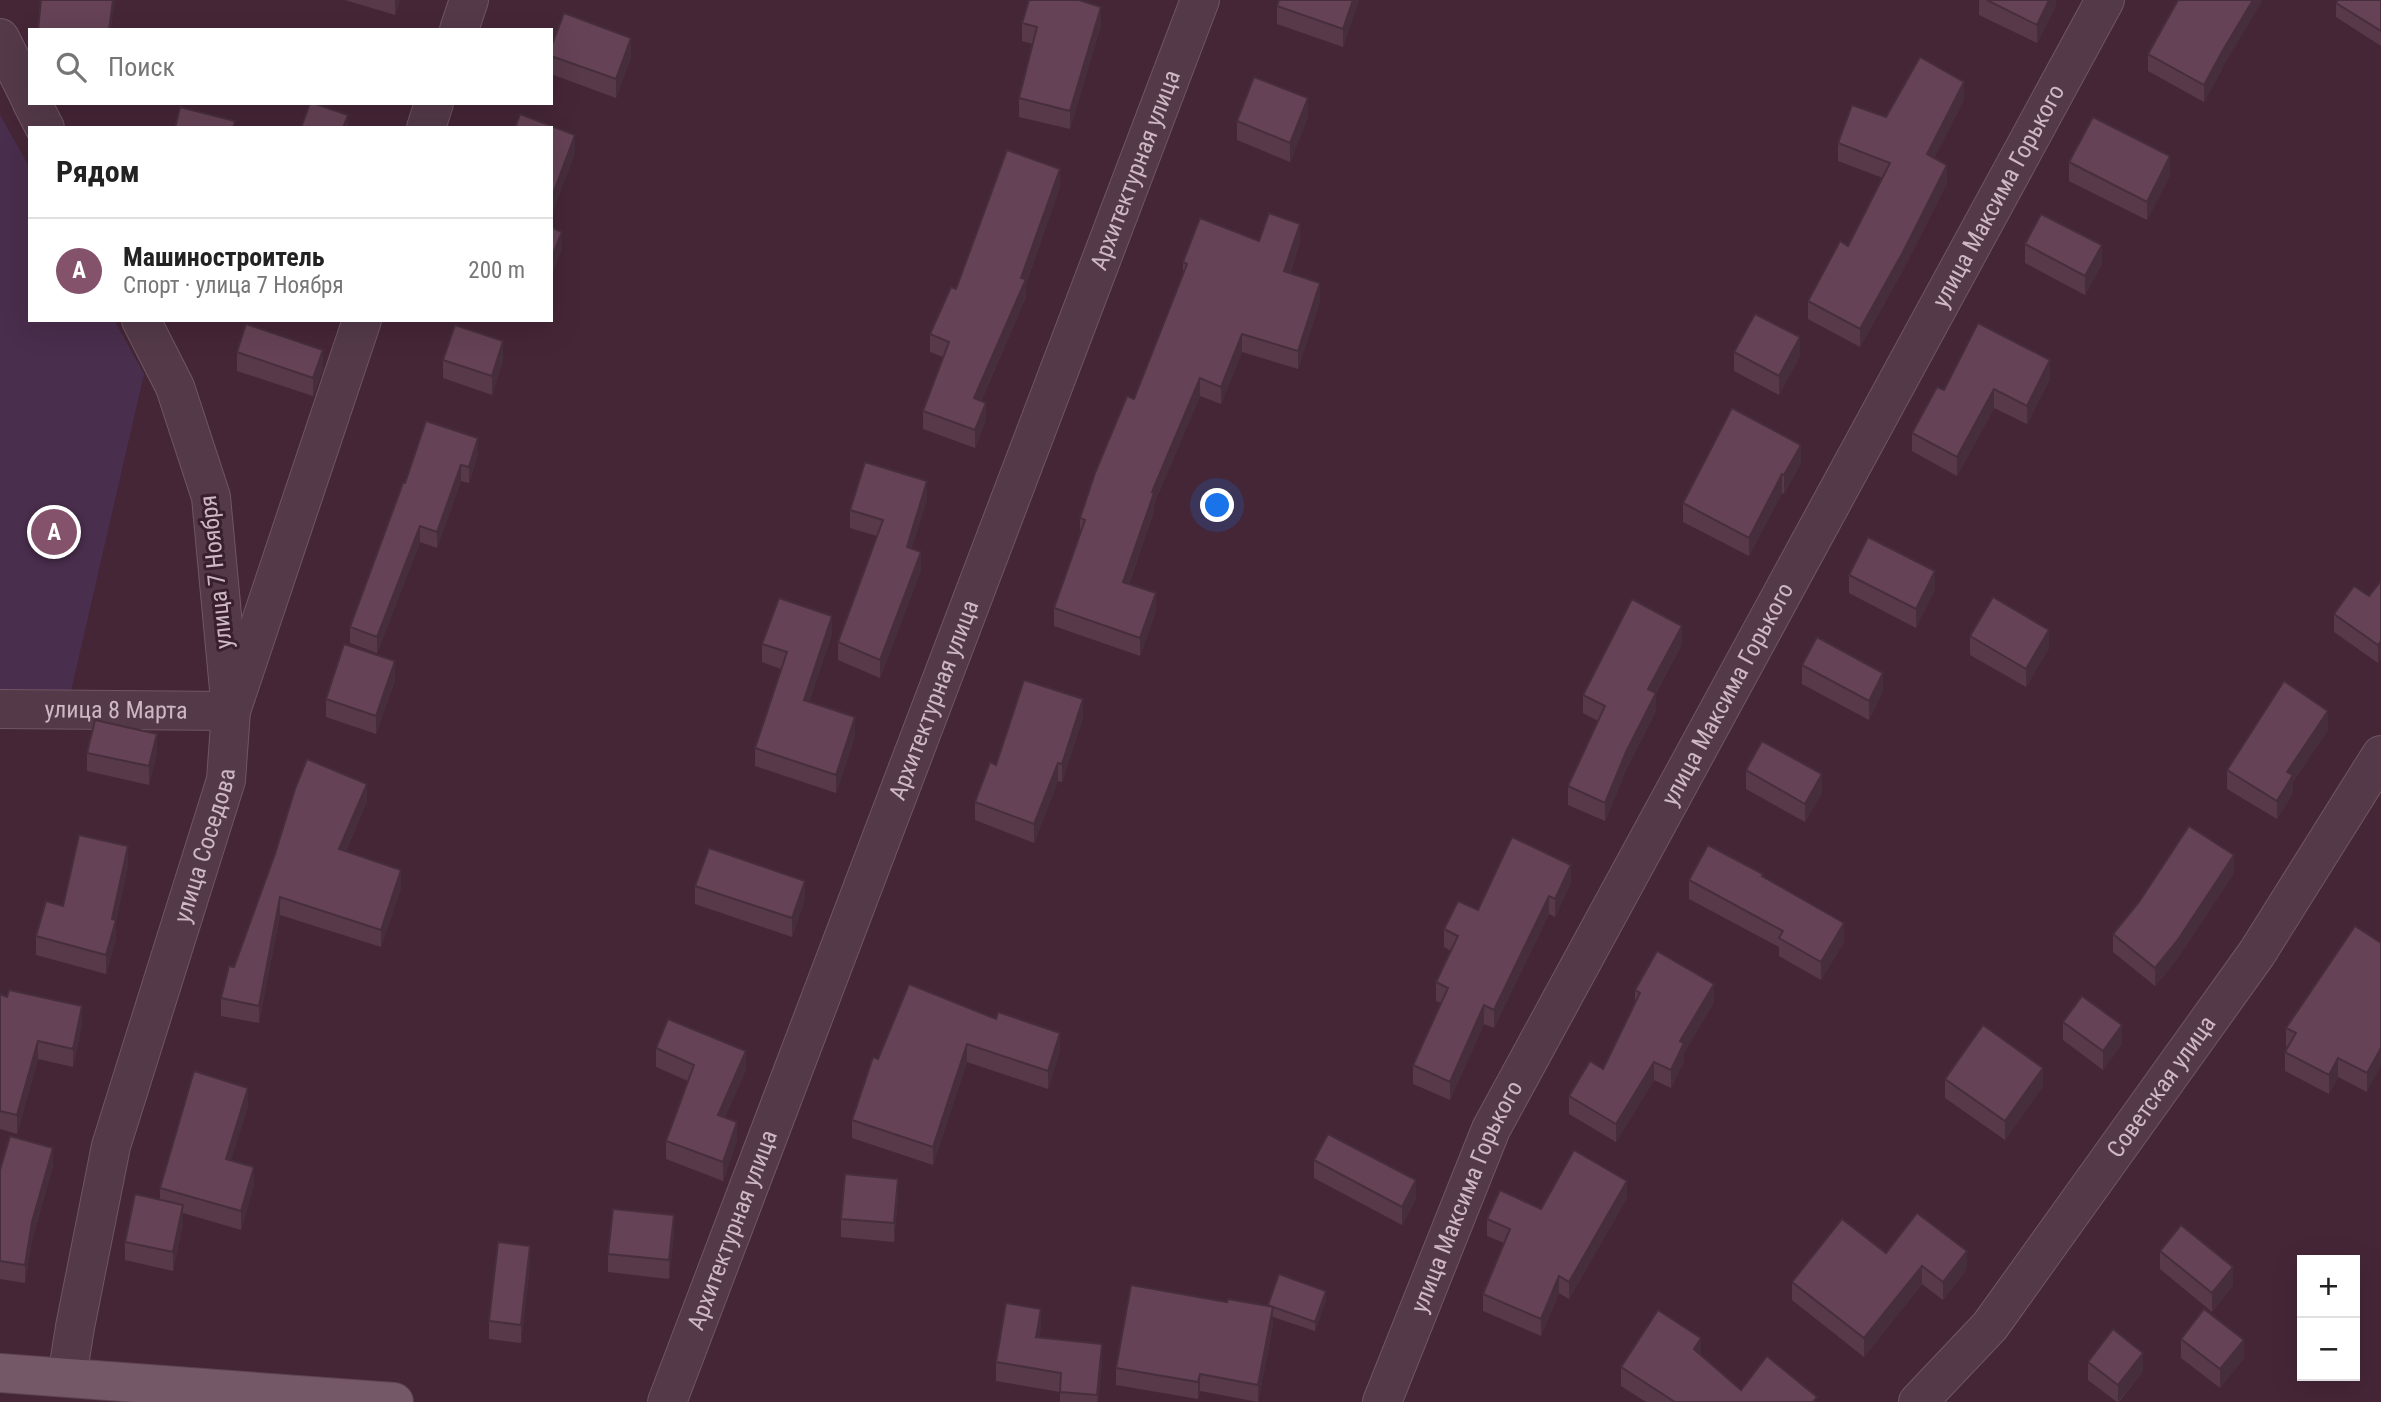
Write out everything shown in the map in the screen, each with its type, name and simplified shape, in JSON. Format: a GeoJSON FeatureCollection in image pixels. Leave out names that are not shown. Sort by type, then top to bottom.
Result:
{"type":"FeatureCollection","features":[{"type":"Feature","properties":{"kind":"main road"},"geometry":{"type":"LineString","coordinates":[[0,1373],[394,1402]]}},
{"type":"Feature","properties":{"kind":"street"},"geometry":{"type":"LineString","coordinates":[[460,28],[469,0]]}},
{"type":"Feature","properties":{"kind":"street","name":"Архитектурная улица"},"geometry":{"type":"LineString","coordinates":[[667,1402],[1200,0]]}},
{"type":"Feature","properties":{"kind":"street","name":"улица Максима Горького"},"geometry":{"type":"LineString","coordinates":[[1382,1402],[1491,1129],[2105,0]]}},
{"type":"Feature","properties":{"kind":"street"},"geometry":{"type":"LineString","coordinates":[[0,38],[28,94]]}},
{"type":"Feature","properties":{"kind":"street"},"geometry":{"type":"LineString","coordinates":[[34,105],[44,126]]}},
{"type":"Feature","properties":{"kind":"street"},"geometry":{"type":"LineString","coordinates":[[427,126],[433,105]]}},
{"type":"Feature","properties":{"kind":"street","name":"улица 7 Ноября"},"geometry":{"type":"LineString","coordinates":[[142,322],[175,387],[211,497],[231,710]]}},
{"type":"Feature","properties":{"kind":"street","name":"улица Соседова"},"geometry":{"type":"LineString","coordinates":[[67,1377],[111,1146],[226,780],[231,710],[361,322]]}},
{"type":"Feature","properties":{"kind":"street","name":"улица 8 Марта"},"geometry":{"type":"LineString","coordinates":[[0,709],[231,710]]}},
{"type":"Feature","properties":{"kind":"street","name":"Советская улица"},"geometry":{"type":"LineString","coordinates":[[1918,1402],[1990,1326],[2249,965],[2381,755]]}},
{"type":"Feature","properties":{"kind":"shaded area"},"geometry":{"type":"Polygon","coordinates":[[[0,115],[28,164],[28,322],[115,322],[144,374],[71,691],[0,689],[0,115]]]}},
{"type":"Feature","properties":{"kind":"building"},"geometry":{"type":"Polygon","coordinates":[[[41,0],[113,0],[109,28],[38,28],[41,0]]]}},
{"type":"Feature","properties":{"kind":"building"},"geometry":{"type":"Polygon","coordinates":[[[1029,0],[1079,0],[1101,7],[1070,111],[1019,98],[1037,27],[1022,23],[1029,0]]]}},
{"type":"Feature","properties":{"kind":"building"},"geometry":{"type":"Polygon","coordinates":[[[1279,0],[1353,0],[1343,29],[1277,6],[1279,0]]]}},
{"type":"Feature","properties":{"kind":"building"},"geometry":{"type":"Polygon","coordinates":[[[1987,0],[2049,0],[2037,25],[1987,0]]]}},
{"type":"Feature","properties":{"kind":"building"},"geometry":{"type":"Polygon","coordinates":[[[2178,0],[2253,0],[2204,85],[2148,54],[2178,0]]]}},
{"type":"Feature","properties":{"kind":"building"},"geometry":{"type":"Polygon","coordinates":[[[2338,0],[2381,0],[2381,31],[2336,3],[2338,0]]]}},
{"type":"Feature","properties":{"kind":"building"},"geometry":{"type":"Polygon","coordinates":[[[564,13],[631,38],[616,79],[553,57],[553,43],[564,13]]]}},
{"type":"Feature","properties":{"kind":"building"},"geometry":{"type":"Polygon","coordinates":[[[1920,57],[1964,82],[1927,154],[1947,165],[1860,329],[1808,301],[1840,241],[1848,246],[1890,163],[1838,143],[1852,105],[1886,117],[1920,57]]]}},
{"type":"Feature","properties":{"kind":"building"},"geometry":{"type":"Polygon","coordinates":[[[1254,77],[1308,98],[1290,143],[1237,121],[1254,77]]]}},
{"type":"Feature","properties":{"kind":"building"},"geometry":{"type":"Polygon","coordinates":[[[309,105],[319,105],[348,115],[344,126],[302,126],[309,105]]]}},
{"type":"Feature","properties":{"kind":"building"},"geometry":{"type":"Polygon","coordinates":[[[180,107],[235,121],[234,126],[175,126],[180,107]]]}},
{"type":"Feature","properties":{"kind":"building"},"geometry":{"type":"Polygon","coordinates":[[[520,114],[551,126],[516,126],[520,114]]]}},
{"type":"Feature","properties":{"kind":"building"},"geometry":{"type":"Polygon","coordinates":[[[2093,117],[2170,156],[2147,202],[2069,162],[2093,117]]]}},
{"type":"Feature","properties":{"kind":"building"},"geometry":{"type":"Polygon","coordinates":[[[553,127],[575,135],[553,194],[553,127]]]}},
{"type":"Feature","properties":{"kind":"building"},"geometry":{"type":"Polygon","coordinates":[[[1007,150],[1060,169],[1021,278],[1026,279],[974,398],[986,403],[975,430],[923,411],[949,342],[930,334],[951,287],[956,289],[1007,150]]]}},
{"type":"Feature","properties":{"kind":"building"},"geometry":{"type":"Polygon","coordinates":[[[1269,213],[1300,224],[1284,271],[1320,283],[1298,351],[1242,334],[1221,387],[1200,378],[1152,492],[1154,493],[1123,582],[1156,593],[1140,638],[1054,608],[1085,520],[1080,518],[1095,473],[1127,396],[1134,399],[1187,264],[1183,262],[1200,218],[1259,241],[1269,213]]]}},
{"type":"Feature","properties":{"kind":"building"},"geometry":{"type":"Polygon","coordinates":[[[2041,214],[2102,245],[2085,276],[2025,244],[2041,214]]]}},
{"type":"Feature","properties":{"kind":"building"},"geometry":{"type":"Polygon","coordinates":[[[553,228],[562,232],[553,254],[553,228]]]}},
{"type":"Feature","properties":{"kind":"building"},"geometry":{"type":"Polygon","coordinates":[[[1755,314],[1800,337],[1779,376],[1734,352],[1755,314]]]}},
{"type":"Feature","properties":{"kind":"building"},"geometry":{"type":"Polygon","coordinates":[[[1978,323],[2050,360],[2027,406],[1994,389],[1957,457],[1912,433],[1937,387],[1944,390],[1978,323]]]}},
{"type":"Feature","properties":{"kind":"building"},"geometry":{"type":"Polygon","coordinates":[[[246,324],[323,350],[313,378],[237,352],[246,324]]]}},
{"type":"Feature","properties":{"kind":"building"},"geometry":{"type":"Polygon","coordinates":[[[455,325],[503,341],[492,376],[443,360],[455,325]]]}},
{"type":"Feature","properties":{"kind":"building"},"geometry":{"type":"Polygon","coordinates":[[[1732,408],[1801,445],[1784,475],[1782,474],[1749,538],[1683,503],[1732,408]]]}},
{"type":"Feature","properties":{"kind":"building"},"geometry":{"type":"Polygon","coordinates":[[[426,421],[478,438],[469,467],[461,465],[437,532],[420,526],[377,637],[350,627],[426,421]]]}},
{"type":"Feature","properties":{"kind":"building"},"geometry":{"type":"Polygon","coordinates":[[[865,462],[927,481],[907,547],[921,552],[880,660],[838,642],[883,520],[850,510],[865,462]]]}},
{"type":"Feature","properties":{"kind":"building"},"geometry":{"type":"Polygon","coordinates":[[[1868,537],[1935,571],[1916,609],[1849,575],[1868,537]]]}},
{"type":"Feature","properties":{"kind":"building"},"geometry":{"type":"Polygon","coordinates":[[[2381,581],[2381,641],[2378,645],[2334,614],[2354,586],[2369,596],[2381,581]]]}},
{"type":"Feature","properties":{"kind":"building"},"geometry":{"type":"Polygon","coordinates":[[[1993,597],[2049,630],[2026,669],[1970,636],[1993,597]]]}},
{"type":"Feature","properties":{"kind":"building"},"geometry":{"type":"Polygon","coordinates":[[[779,598],[832,616],[804,700],[855,717],[836,775],[755,748],[787,652],[762,644],[779,598]]]}},
{"type":"Feature","properties":{"kind":"building"},"geometry":{"type":"Polygon","coordinates":[[[1632,599],[1682,626],[1648,689],[1656,693],[1626,752],[1605,803],[1568,786],[1605,706],[1583,695],[1632,599]]]}},
{"type":"Feature","properties":{"kind":"building"},"geometry":{"type":"Polygon","coordinates":[[[1817,637],[1883,673],[1869,701],[1802,665],[1817,637]]]}},
{"type":"Feature","properties":{"kind":"building"},"geometry":{"type":"Polygon","coordinates":[[[344,644],[395,661],[376,716],[326,699],[344,644]]]}},
{"type":"Feature","properties":{"kind":"building"},"geometry":{"type":"Polygon","coordinates":[[[1024,680],[1083,699],[1062,764],[1058,763],[1034,824],[975,802],[990,762],[996,765],[1024,680]]]}},
{"type":"Feature","properties":{"kind":"building"},"geometry":{"type":"Polygon","coordinates":[[[2284,681],[2328,711],[2287,772],[2293,775],[2277,801],[2227,770],[2284,681]]]}},
{"type":"Feature","properties":{"kind":"building"},"geometry":{"type":"Polygon","coordinates":[[[95,720],[157,734],[149,766],[87,753],[95,720]]]}},
{"type":"Feature","properties":{"kind":"building"},"geometry":{"type":"Polygon","coordinates":[[[1762,741],[1822,774],[1805,804],[1746,770],[1762,741]]]}},
{"type":"Feature","properties":{"kind":"building"},"geometry":{"type":"Polygon","coordinates":[[[307,759],[367,784],[339,849],[401,870],[381,930],[280,897],[259,1006],[221,998],[229,966],[234,967],[307,759]]]}},
{"type":"Feature","properties":{"kind":"building"},"geometry":{"type":"Polygon","coordinates":[[[2189,826],[2234,855],[2177,941],[2155,968],[2113,934],[2139,902],[2189,826]]]}},
{"type":"Feature","properties":{"kind":"building"},"geometry":{"type":"Polygon","coordinates":[[[79,835],[128,846],[112,919],[116,920],[106,955],[36,936],[46,901],[63,906],[79,835]]]}},
{"type":"Feature","properties":{"kind":"building"},"geometry":{"type":"Polygon","coordinates":[[[1512,837],[1571,865],[1555,899],[1549,896],[1494,1010],[1484,1005],[1450,1082],[1413,1065],[1448,988],[1436,982],[1458,936],[1444,929],[1458,901],[1478,910],[1512,837]]]}},
{"type":"Feature","properties":{"kind":"building"},"geometry":{"type":"Polygon","coordinates":[[[1708,845],[1763,874],[1762,876],[1844,923],[1821,962],[1779,938],[1783,931],[1689,880],[1708,845]]]}},
{"type":"Feature","properties":{"kind":"building"},"geometry":{"type":"Polygon","coordinates":[[[709,848],[805,881],[792,918],[695,886],[709,848]]]}},
{"type":"Feature","properties":{"kind":"building"},"geometry":{"type":"Polygon","coordinates":[[[2355,926],[2381,943],[2381,1048],[2367,1073],[2338,1058],[2329,1075],[2285,1052],[2296,1033],[2286,1028],[2355,926]]]}},
{"type":"Feature","properties":{"kind":"building"},"geometry":{"type":"Polygon","coordinates":[[[1657,951],[1714,984],[1680,1041],[1684,1043],[1671,1070],[1654,1062],[1616,1124],[1569,1096],[1590,1061],[1603,1069],[1640,993],[1635,990],[1657,951]]]}},
{"type":"Feature","properties":{"kind":"building"},"geometry":{"type":"Polygon","coordinates":[[[909,984],[996,1019],[998,1012],[1060,1033],[1048,1071],[967,1044],[933,1147],[852,1120],[873,1057],[878,1059],[909,984]]]}},
{"type":"Feature","properties":{"kind":"building"},"geometry":{"type":"Polygon","coordinates":[[[9,990],[82,1006],[73,1049],[38,1041],[17,1115],[0,1111],[0,994],[7,997],[9,990]]]}},
{"type":"Feature","properties":{"kind":"building"},"geometry":{"type":"Polygon","coordinates":[[[2082,996],[2122,1025],[2103,1051],[2063,1022],[2082,996]]]}},
{"type":"Feature","properties":{"kind":"building"},"geometry":{"type":"Polygon","coordinates":[[[668,1019],[746,1051],[718,1115],[737,1122],[723,1162],[666,1141],[694,1065],[656,1048],[668,1019]]]}},
{"type":"Feature","properties":{"kind":"building"},"geometry":{"type":"Polygon","coordinates":[[[1983,1025],[2043,1068],[2005,1121],[1945,1079],[1983,1025]]]}},
{"type":"Feature","properties":{"kind":"building"},"geometry":{"type":"Polygon","coordinates":[[[194,1071],[248,1088],[226,1159],[254,1167],[241,1211],[160,1188],[194,1071]]]}},
{"type":"Feature","properties":{"kind":"building"},"geometry":{"type":"Polygon","coordinates":[[[1328,1134],[1416,1180],[1402,1207],[1314,1160],[1328,1134]]]}},
{"type":"Feature","properties":{"kind":"building"},"geometry":{"type":"Polygon","coordinates":[[[10,1136],[53,1148],[32,1222],[25,1265],[0,1261],[0,1170],[10,1136]]]}},
{"type":"Feature","properties":{"kind":"building"},"geometry":{"type":"Polygon","coordinates":[[[1574,1150],[1627,1181],[1569,1282],[1559,1276],[1541,1319],[1483,1294],[1510,1229],[1487,1219],[1500,1190],[1541,1209],[1574,1150]]]}},
{"type":"Feature","properties":{"kind":"building"},"geometry":{"type":"Polygon","coordinates":[[[845,1174],[898,1179],[894,1223],[841,1219],[845,1174]]]}},
{"type":"Feature","properties":{"kind":"building"},"geometry":{"type":"Polygon","coordinates":[[[135,1194],[183,1205],[173,1252],[125,1242],[135,1194]]]}},
{"type":"Feature","properties":{"kind":"building"},"geometry":{"type":"Polygon","coordinates":[[[613,1209],[674,1215],[669,1260],[608,1254],[613,1209]]]}},
{"type":"Feature","properties":{"kind":"building"},"geometry":{"type":"Polygon","coordinates":[[[1917,1213],[1967,1251],[1943,1282],[1922,1266],[1864,1338],[1792,1282],[1842,1219],[1886,1253],[1917,1213]]]}},
{"type":"Feature","properties":{"kind":"building"},"geometry":{"type":"Polygon","coordinates":[[[2181,1225],[2233,1267],[2212,1293],[2160,1251],[2181,1225]]]}},
{"type":"Feature","properties":{"kind":"building"},"geometry":{"type":"Polygon","coordinates":[[[498,1242],[530,1246],[521,1325],[489,1321],[498,1242]]]}},
{"type":"Feature","properties":{"kind":"building"},"geometry":{"type":"Polygon","coordinates":[[[1279,1274],[1326,1291],[1315,1322],[1268,1305],[1279,1274]]]}},
{"type":"Feature","properties":{"kind":"building"},"geometry":{"type":"Polygon","coordinates":[[[1131,1285],[1227,1302],[1228,1299],[1273,1307],[1258,1385],[1200,1374],[1198,1382],[1116,1368],[1131,1285]]]}},
{"type":"Feature","properties":{"kind":"building"},"geometry":{"type":"Polygon","coordinates":[[[1006,1303],[1041,1309],[1036,1337],[1102,1344],[1097,1395],[1060,1392],[1061,1373],[996,1362],[1006,1303]]]}},
{"type":"Feature","properties":{"kind":"building"},"geometry":{"type":"Polygon","coordinates":[[[2204,1309],[2244,1340],[2220,1369],[2181,1339],[2204,1309]]]}},
{"type":"Feature","properties":{"kind":"building"},"geometry":{"type":"Polygon","coordinates":[[[1658,1310],[1701,1338],[1694,1349],[1741,1390],[1767,1356],[1817,1397],[1813,1402],[1675,1402],[1621,1367],[1658,1310]]]}},
{"type":"Feature","properties":{"kind":"building"},"geometry":{"type":"Polygon","coordinates":[[[2113,1329],[2143,1353],[2118,1385],[2088,1362],[2113,1329]]]}},
{"type":"Feature","properties":{"kind":"place","name":"Машиностроитель"},"geometry":{"type":"Point","coordinates":[54,532]}}]}
